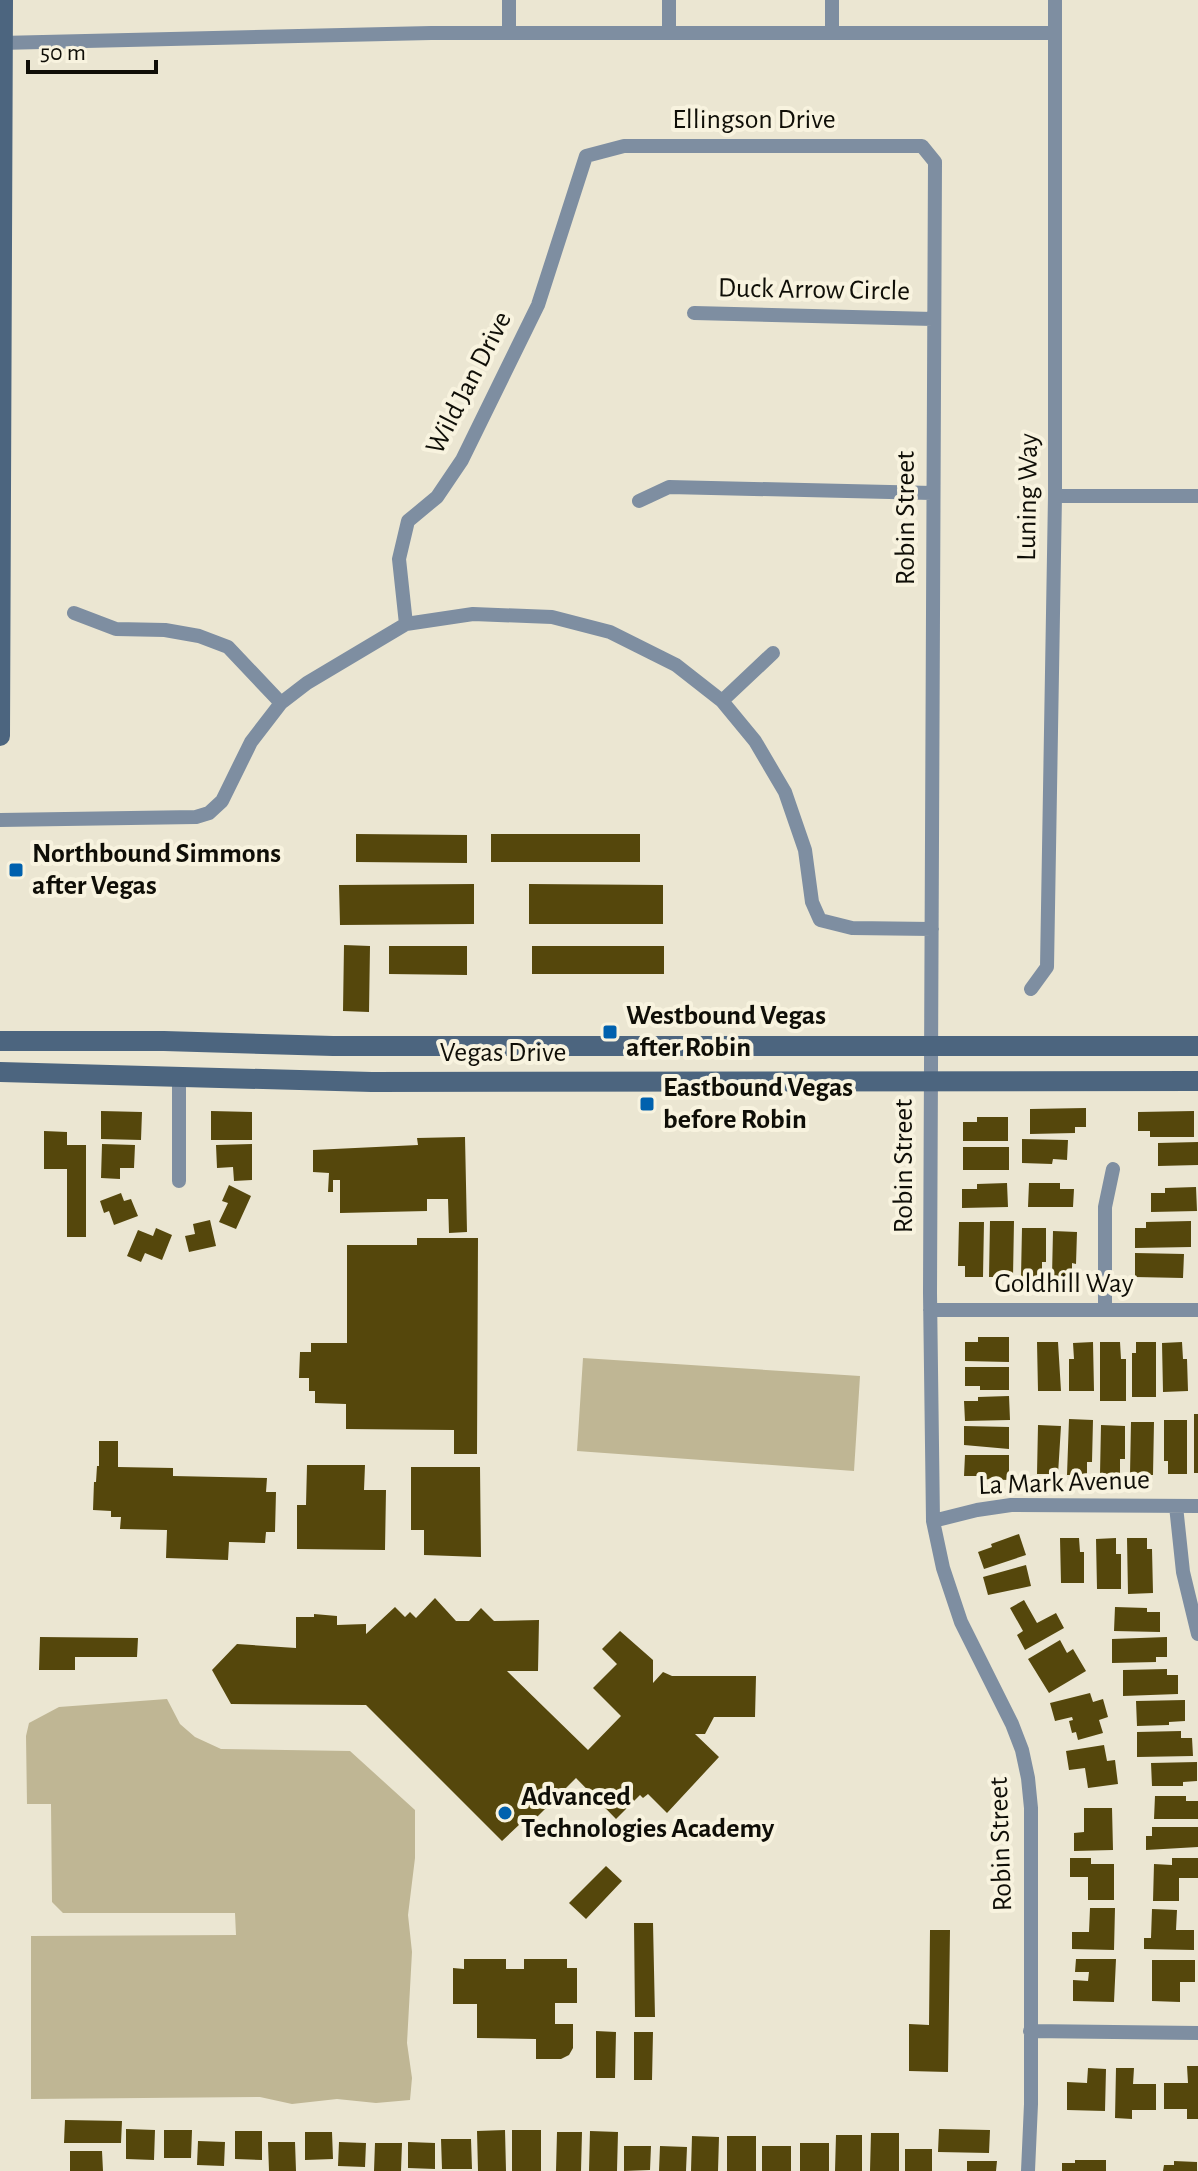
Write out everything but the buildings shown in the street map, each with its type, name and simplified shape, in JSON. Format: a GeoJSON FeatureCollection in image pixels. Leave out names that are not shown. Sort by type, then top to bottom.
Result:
{"type":"FeatureCollection","features":[{"type":"Feature","properties":{"kind":"main road"},"geometry":{"type":"LineString","coordinates":[[0,736],[3,0]]}},
{"type":"Feature","properties":{"kind":"main road","name":"Vegas Drive"},"geometry":{"type":"LineString","coordinates":[[0,1041],[164,1041],[333,1046],[1198,1046]]}},
{"type":"Feature","properties":{"kind":"main road"},"geometry":{"type":"LineString","coordinates":[[515,1046],[517,1081]]}},
{"type":"Feature","properties":{"kind":"main road","name":"Vegas Drive"},"geometry":{"type":"LineString","coordinates":[[0,1072],[179,1078],[517,1081],[1198,1081]]}},
{"type":"Feature","properties":{"kind":"street"},"geometry":{"type":"LineString","coordinates":[[509,0],[509,33]]}},
{"type":"Feature","properties":{"kind":"street"},"geometry":{"type":"LineString","coordinates":[[669,0],[669,32]]}},
{"type":"Feature","properties":{"kind":"street"},"geometry":{"type":"LineString","coordinates":[[832,0],[832,32]]}},
{"type":"Feature","properties":{"kind":"street","name":"Luning Way"},"geometry":{"type":"LineString","coordinates":[[1031,989],[1047,967],[1055,496],[1055,0]]}},
{"type":"Feature","properties":{"kind":"street"},"geometry":{"type":"LineString","coordinates":[[1,43],[509,33],[1054,33]]}},
{"type":"Feature","properties":{"kind":"street","name":"Ellingson Drive"},"geometry":{"type":"LineString","coordinates":[[586,156],[624,146],[922,146]]}},
{"type":"Feature","properties":{"kind":"street","name":"Robin Street"},"geometry":{"type":"LineString","coordinates":[[922,146],[935,162],[930,1310],[933,1521],[943,1568],[961,1622],[1012,1724],[1028,1778],[1031,1808],[1031,2104],[1028,2171]]}},
{"type":"Feature","properties":{"kind":"street","name":"Wild Jan Drive"},"geometry":{"type":"LineString","coordinates":[[406,624],[399,559],[408,521],[437,497],[462,460],[531,319],[586,156]]}},
{"type":"Feature","properties":{"kind":"street","name":"Duck Arrow Circle"},"geometry":{"type":"LineString","coordinates":[[694,313],[933,319]]}},
{"type":"Feature","properties":{"kind":"street"},"geometry":{"type":"LineString","coordinates":[[639,501],[669,487],[932,493]]}},
{"type":"Feature","properties":{"kind":"street"},"geometry":{"type":"LineString","coordinates":[[1055,496],[1198,496]]}},
{"type":"Feature","properties":{"kind":"street"},"geometry":{"type":"LineString","coordinates":[[74,613],[116,629],[176,632],[199,636],[228,647],[281,703]]}},
{"type":"Feature","properties":{"kind":"street"},"geometry":{"type":"LineString","coordinates":[[0,820],[196,817],[209,813],[222,801],[251,742],[281,703],[307,683],[406,624],[473,614],[552,617],[610,632],[676,665],[722,701],[755,741],[785,792],[805,850],[812,902],[820,920],[852,928],[932,929]]}},
{"type":"Feature","properties":{"kind":"street"},"geometry":{"type":"LineString","coordinates":[[722,701],[773,653]]}},
{"type":"Feature","properties":{"kind":"street"},"geometry":{"type":"LineString","coordinates":[[179,1078],[179,1181]]}},
{"type":"Feature","properties":{"kind":"street"},"geometry":{"type":"LineString","coordinates":[[1105,1310],[1105,1207],[1113,1169]]}},
{"type":"Feature","properties":{"kind":"street","name":"Goldhill Way"},"geometry":{"type":"LineString","coordinates":[[930,1310],[1198,1310]]}},
{"type":"Feature","properties":{"kind":"street","name":"La Mark Avenue"},"geometry":{"type":"LineString","coordinates":[[933,1521],[1011,1505],[1198,1506]]}},
{"type":"Feature","properties":{"kind":"street"},"geometry":{"type":"LineString","coordinates":[[1176,1506],[1183,1572],[1198,1634]]}},
{"type":"Feature","properties":{"kind":"street"},"geometry":{"type":"LineString","coordinates":[[1030,2031],[1198,2033]]}},
{"type":"Feature","properties":{"kind":"shaded area"},"geometry":{"type":"Polygon","coordinates":[[[583,1358],[860,1376],[854,1471],[577,1451],[583,1358]]]}},
{"type":"Feature","properties":{"kind":"shaded area"},"geometry":{"type":"Polygon","coordinates":[[[167,1699],[180,1724],[195,1737],[221,1749],[350,1751],[415,1810],[415,1858],[408,1915],[412,1952],[407,2043],[412,2078],[410,2100],[376,2103],[337,2099],[292,2104],[260,2097],[31,2099],[31,1936],[236,1935],[235,1913],[63,1913],[52,1902],[51,1804],[27,1804],[26,1736],[29,1723],[59,1707],[167,1699]]]}},
{"type":"Feature","properties":{"kind":"place","name":"Northbound Simmons after Vegas"},"geometry":{"type":"Point","coordinates":[16,870]}},
{"type":"Feature","properties":{"kind":"place","name":"Westbound Vegas after Robin"},"geometry":{"type":"Point","coordinates":[610,1032]}},
{"type":"Feature","properties":{"kind":"place","name":"Eastbound Vegas before Robin"},"geometry":{"type":"Point","coordinates":[647,1104]}},
{"type":"Feature","properties":{"kind":"place","name":"Advanced Technologies Academy"},"geometry":{"type":"Point","coordinates":[505,1813]}}]}
